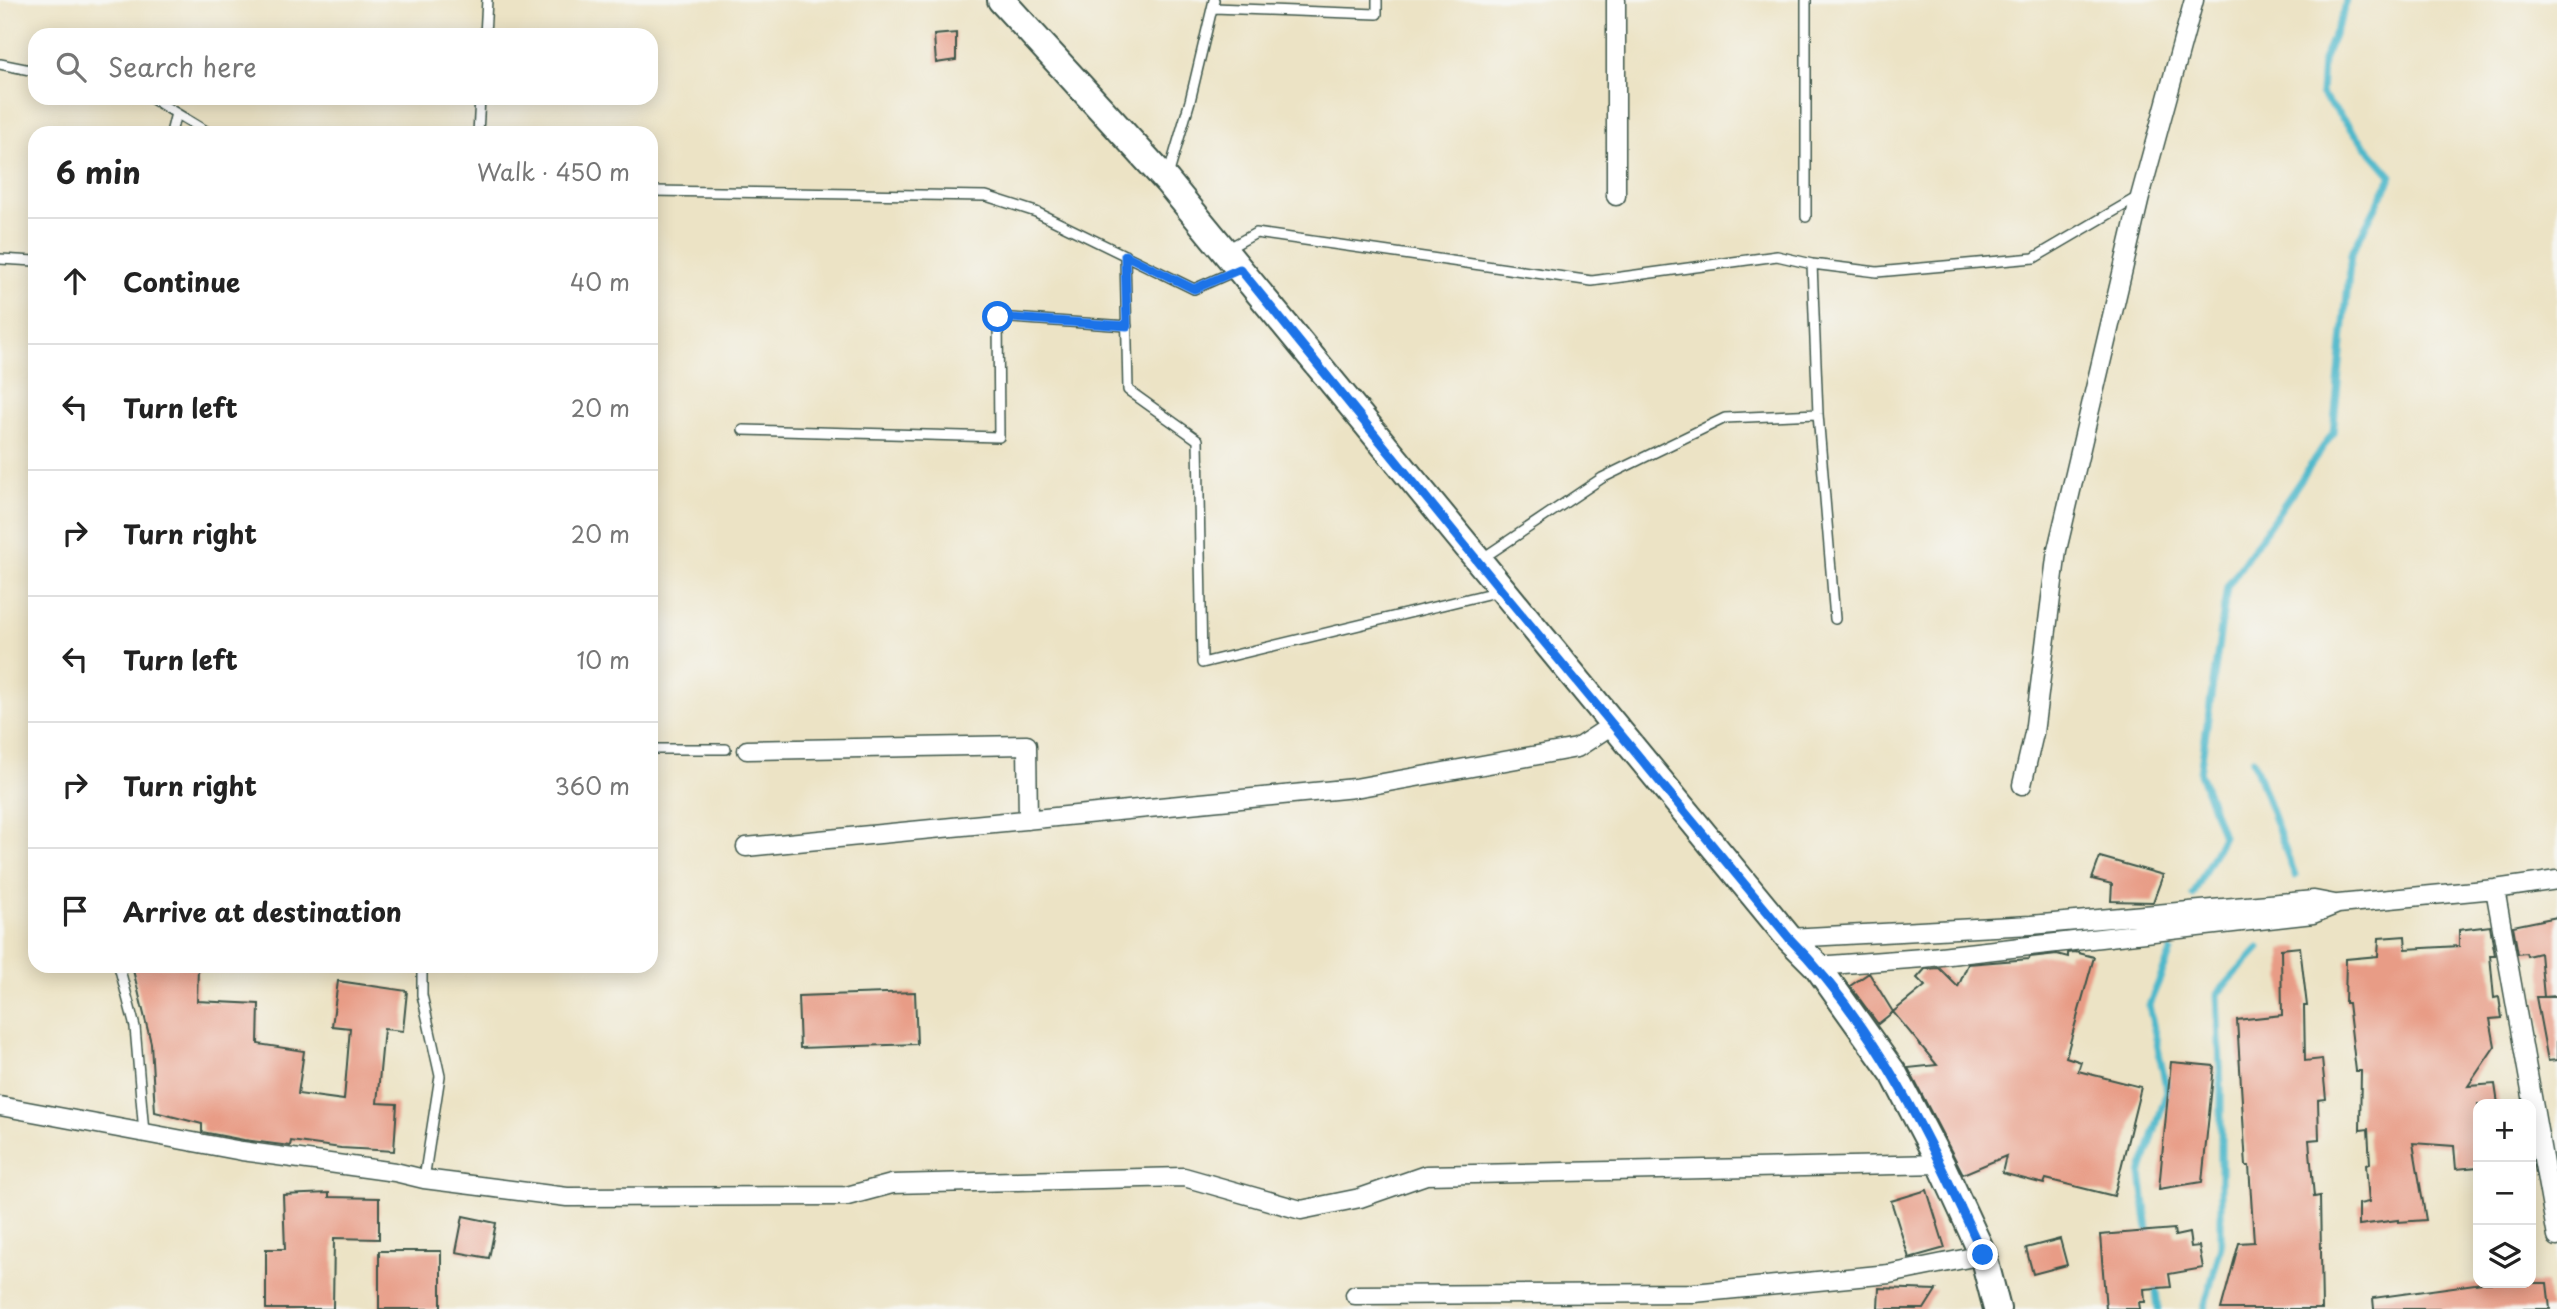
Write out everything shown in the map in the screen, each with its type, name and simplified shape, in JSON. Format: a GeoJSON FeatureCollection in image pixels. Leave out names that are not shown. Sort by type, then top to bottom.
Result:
{"type":"FeatureCollection","features":[{"type":"Feature","properties":{"kind":"main road"},"geometry":{"type":"LineString","coordinates":[[1001,0],[1167,181],[1612,725],[1789,938],[1817,966],[1894,1074],[1941,1164],[1983,1255],[1997,1309]]}},
{"type":"Feature","properties":{"kind":"street"},"geometry":{"type":"LineString","coordinates":[[1616,0],[1616,196]]}},
{"type":"Feature","properties":{"kind":"street"},"geometry":{"type":"LineString","coordinates":[[2022,785],[2034,733],[2057,550],[2140,197],[2194,0]]}},
{"type":"Feature","properties":{"kind":"street"},"geometry":{"type":"LineString","coordinates":[[746,847],[1355,788],[1577,748],[1612,725]]}},
{"type":"Feature","properties":{"kind":"street"},"geometry":{"type":"LineString","coordinates":[[747,750],[1027,745],[1028,820]]}},
{"type":"Feature","properties":{"kind":"street"},"geometry":{"type":"LineString","coordinates":[[1789,938],[2031,925],[2314,901],[2338,904],[2495,889],[2557,880]]}},
{"type":"Feature","properties":{"kind":"street"},"geometry":{"type":"LineString","coordinates":[[2495,889],[2557,1237]]}},
{"type":"Feature","properties":{"kind":"street"},"geometry":{"type":"LineString","coordinates":[[1817,966],[1923,958],[2313,914],[2338,904]]}},
{"type":"Feature","properties":{"kind":"street"},"geometry":{"type":"LineString","coordinates":[[0,1107],[242,1151],[395,1172],[424,1179],[567,1197],[847,1196],[892,1184],[1184,1177],[1301,1210],[1360,1198],[1426,1175],[1941,1164]]}},
{"type":"Feature","properties":{"kind":"street"},"geometry":{"type":"LineString","coordinates":[[1356,1296],[1694,1293],[1889,1274],[1983,1255]]}},
{"type":"Feature","properties":{"kind":"lane"},"geometry":{"type":"LineString","coordinates":[[485,28],[487,0]]}},
{"type":"Feature","properties":{"kind":"lane"},"geometry":{"type":"LineString","coordinates":[[1167,181],[1214,4],[1377,14],[1377,0]]}},
{"type":"Feature","properties":{"kind":"lane"},"geometry":{"type":"LineString","coordinates":[[1806,0],[1807,217]]}},
{"type":"Feature","properties":{"kind":"lane"},"geometry":{"type":"LineString","coordinates":[[0,64],[28,70]]}},
{"type":"Feature","properties":{"kind":"lane"},"geometry":{"type":"LineString","coordinates":[[163,105],[197,126]]}},
{"type":"Feature","properties":{"kind":"lane"},"geometry":{"type":"LineString","coordinates":[[478,126],[480,105]]}},
{"type":"Feature","properties":{"kind":"lane"},"geometry":{"type":"LineString","coordinates":[[173,126],[176,113]]}},
{"type":"Feature","properties":{"kind":"lane"},"geometry":{"type":"LineString","coordinates":[[658,191],[986,196],[1036,212],[1194,289],[1232,260],[1256,233],[1592,281],[1777,256],[1812,264],[1877,272],[2034,258],[2140,197]]}},
{"type":"Feature","properties":{"kind":"lane"},"geometry":{"type":"LineString","coordinates":[[1125,255],[1128,390],[1198,440],[1202,663],[1502,591]]}},
{"type":"Feature","properties":{"kind":"lane"},"geometry":{"type":"LineString","coordinates":[[0,259],[28,261]]}},
{"type":"Feature","properties":{"kind":"lane"},"geometry":{"type":"LineString","coordinates":[[1812,264],[1818,414],[1835,619]]}},
{"type":"Feature","properties":{"kind":"lane"},"geometry":{"type":"LineString","coordinates":[[743,430],[999,437],[998,317],[1127,326]]}},
{"type":"Feature","properties":{"kind":"lane"},"geometry":{"type":"LineString","coordinates":[[1478,562],[1602,478],[1725,418],[1818,414]]}},
{"type":"Feature","properties":{"kind":"lane"},"geometry":{"type":"LineString","coordinates":[[658,749],[726,749]]}},
{"type":"Feature","properties":{"kind":"lane"},"geometry":{"type":"LineString","coordinates":[[120,973],[135,1027],[144,1134]]}},
{"type":"Feature","properties":{"kind":"lane"},"geometry":{"type":"LineString","coordinates":[[422,973],[422,995],[440,1076],[424,1179]]}},
{"type":"Feature","properties":{"kind":"building"},"geometry":{"type":"Polygon","coordinates":[[[956,33],[956,60],[936,63],[934,35],[956,33]]]}},
{"type":"Feature","properties":{"kind":"building"},"geometry":{"type":"Polygon","coordinates":[[[2100,857],[2163,875],[2153,902],[2111,901],[2112,884],[2092,879],[2100,857]]]}},
{"type":"Feature","properties":{"kind":"building"},"geometry":{"type":"Polygon","coordinates":[[[2557,917],[2557,996],[2544,997],[2540,953],[2527,956],[2526,953],[2518,954],[2513,926],[2557,917]]]}},
{"type":"Feature","properties":{"kind":"building"},"geometry":{"type":"Polygon","coordinates":[[[2490,926],[2495,955],[2490,955],[2494,998],[2499,997],[2502,1018],[2490,1019],[2495,1046],[2468,1086],[2495,1084],[2497,1099],[2473,1099],[2473,1167],[2456,1169],[2454,1146],[2413,1143],[2426,1220],[2359,1225],[2359,1204],[2369,1202],[2366,1165],[2370,1164],[2368,1129],[2360,1130],[2361,1071],[2356,1071],[2348,1003],[2345,1003],[2346,959],[2378,956],[2379,938],[2405,936],[2406,949],[2459,946],[2459,930],[2490,926]]]}},
{"type":"Feature","properties":{"kind":"building"},"geometry":{"type":"Polygon","coordinates":[[[2300,947],[2307,1006],[2304,1006],[2305,1061],[2322,1059],[2326,1099],[2318,1100],[2319,1139],[2309,1140],[2314,1197],[2320,1196],[2322,1309],[2221,1309],[2239,1243],[2254,1242],[2249,1166],[2246,1166],[2237,1020],[2282,1015],[2281,949],[2300,947]]]}},
{"type":"Feature","properties":{"kind":"building"},"geometry":{"type":"Polygon","coordinates":[[[2068,953],[2094,957],[2066,1057],[2081,1062],[2078,1071],[2141,1087],[2114,1196],[2046,1179],[2044,1184],[2002,1173],[2006,1156],[1963,1174],[1908,1068],[1937,1065],[1893,1012],[1925,986],[1917,978],[1925,969],[1939,968],[1958,987],[1968,964],[2057,954],[2068,957],[2068,953]]]}},
{"type":"Feature","properties":{"kind":"building"},"geometry":{"type":"Polygon","coordinates":[[[134,973],[198,973],[197,1001],[259,1004],[258,1044],[304,1051],[298,1094],[344,1100],[350,1028],[332,1026],[338,981],[407,991],[403,1031],[384,1029],[377,1103],[397,1104],[394,1151],[341,1148],[291,1141],[290,1146],[244,1140],[202,1132],[202,1124],[155,1112],[151,1043],[134,973]]]}},
{"type":"Feature","properties":{"kind":"building"},"geometry":{"type":"Polygon","coordinates":[[[1869,973],[1893,1012],[1878,1024],[1850,986],[1869,973]]]}},
{"type":"Feature","properties":{"kind":"building"},"geometry":{"type":"Polygon","coordinates":[[[915,992],[917,1044],[800,1048],[798,996],[915,992]]]}},
{"type":"Feature","properties":{"kind":"building"},"geometry":{"type":"Polygon","coordinates":[[[2536,997],[2557,997],[2557,1060],[2548,1061],[2536,997]]]}},
{"type":"Feature","properties":{"kind":"building"},"geometry":{"type":"Polygon","coordinates":[[[2171,1062],[2214,1066],[2202,1182],[2159,1189],[2171,1062]]]}},
{"type":"Feature","properties":{"kind":"building"},"geometry":{"type":"Polygon","coordinates":[[[1927,1190],[1945,1248],[1909,1258],[1891,1201],[1927,1190]]]}},
{"type":"Feature","properties":{"kind":"building"},"geometry":{"type":"Polygon","coordinates":[[[329,1193],[329,1197],[379,1198],[379,1239],[334,1238],[333,1309],[266,1309],[266,1249],[285,1249],[283,1195],[329,1193]]]}},
{"type":"Feature","properties":{"kind":"building"},"geometry":{"type":"Polygon","coordinates":[[[463,1216],[496,1223],[489,1258],[456,1252],[463,1216]]]}},
{"type":"Feature","properties":{"kind":"building"},"geometry":{"type":"Polygon","coordinates":[[[2174,1229],[2175,1236],[2189,1233],[2191,1247],[2199,1246],[2203,1268],[2169,1274],[2171,1287],[2144,1289],[2145,1302],[2139,1302],[2140,1309],[2106,1309],[2100,1235],[2174,1229]]]}},
{"type":"Feature","properties":{"kind":"building"},"geometry":{"type":"Polygon","coordinates":[[[2060,1239],[2067,1265],[2033,1274],[2026,1248],[2060,1239]]]}},
{"type":"Feature","properties":{"kind":"building"},"geometry":{"type":"Polygon","coordinates":[[[379,1251],[441,1251],[441,1309],[379,1309],[379,1251]]]}},
{"type":"Feature","properties":{"kind":"building"},"geometry":{"type":"Polygon","coordinates":[[[2536,1283],[2547,1283],[2550,1309],[2374,1309],[2373,1298],[2473,1284],[2473,1288],[2536,1288],[2536,1283]]]}},
{"type":"Feature","properties":{"kind":"building"},"geometry":{"type":"Polygon","coordinates":[[[1879,1288],[1936,1290],[1924,1309],[1878,1309],[1879,1288]]]}},
{"type":"Feature","properties":{"kind":"waterway"},"geometry":{"type":"LineString","coordinates":[[2193,895],[2223,836],[2200,773],[2227,587],[2333,433],[2351,254],[2392,176],[2321,94],[2323,60],[2344,12],[2346,0]]}},
{"type":"Feature","properties":{"kind":"waterway"},"geometry":{"type":"LineString","coordinates":[[2253,760],[2295,876]]}},
{"type":"Feature","properties":{"kind":"waterway"},"geometry":{"type":"LineString","coordinates":[[2204,1309],[2221,1246],[2221,1089],[2217,994],[2259,948]]}},
{"type":"Feature","properties":{"kind":"waterway"},"geometry":{"type":"LineString","coordinates":[[2149,1238],[2141,1174],[2167,1091],[2149,1005],[2171,952]]}},
{"type":"Feature","properties":{"kind":"waterway"},"geometry":{"type":"LineString","coordinates":[[2155,1281],[2158,1309]]}},
{"type":"Feature","properties":{"kind":"route"},"geometry":{"type":"LineString","coordinates":[[998,317],[1127,326],[1125,255],[1194,289],[1240,269],[1612,725],[1789,938],[1817,966],[1894,1074],[1941,1164],[1983,1255]]}}]}
